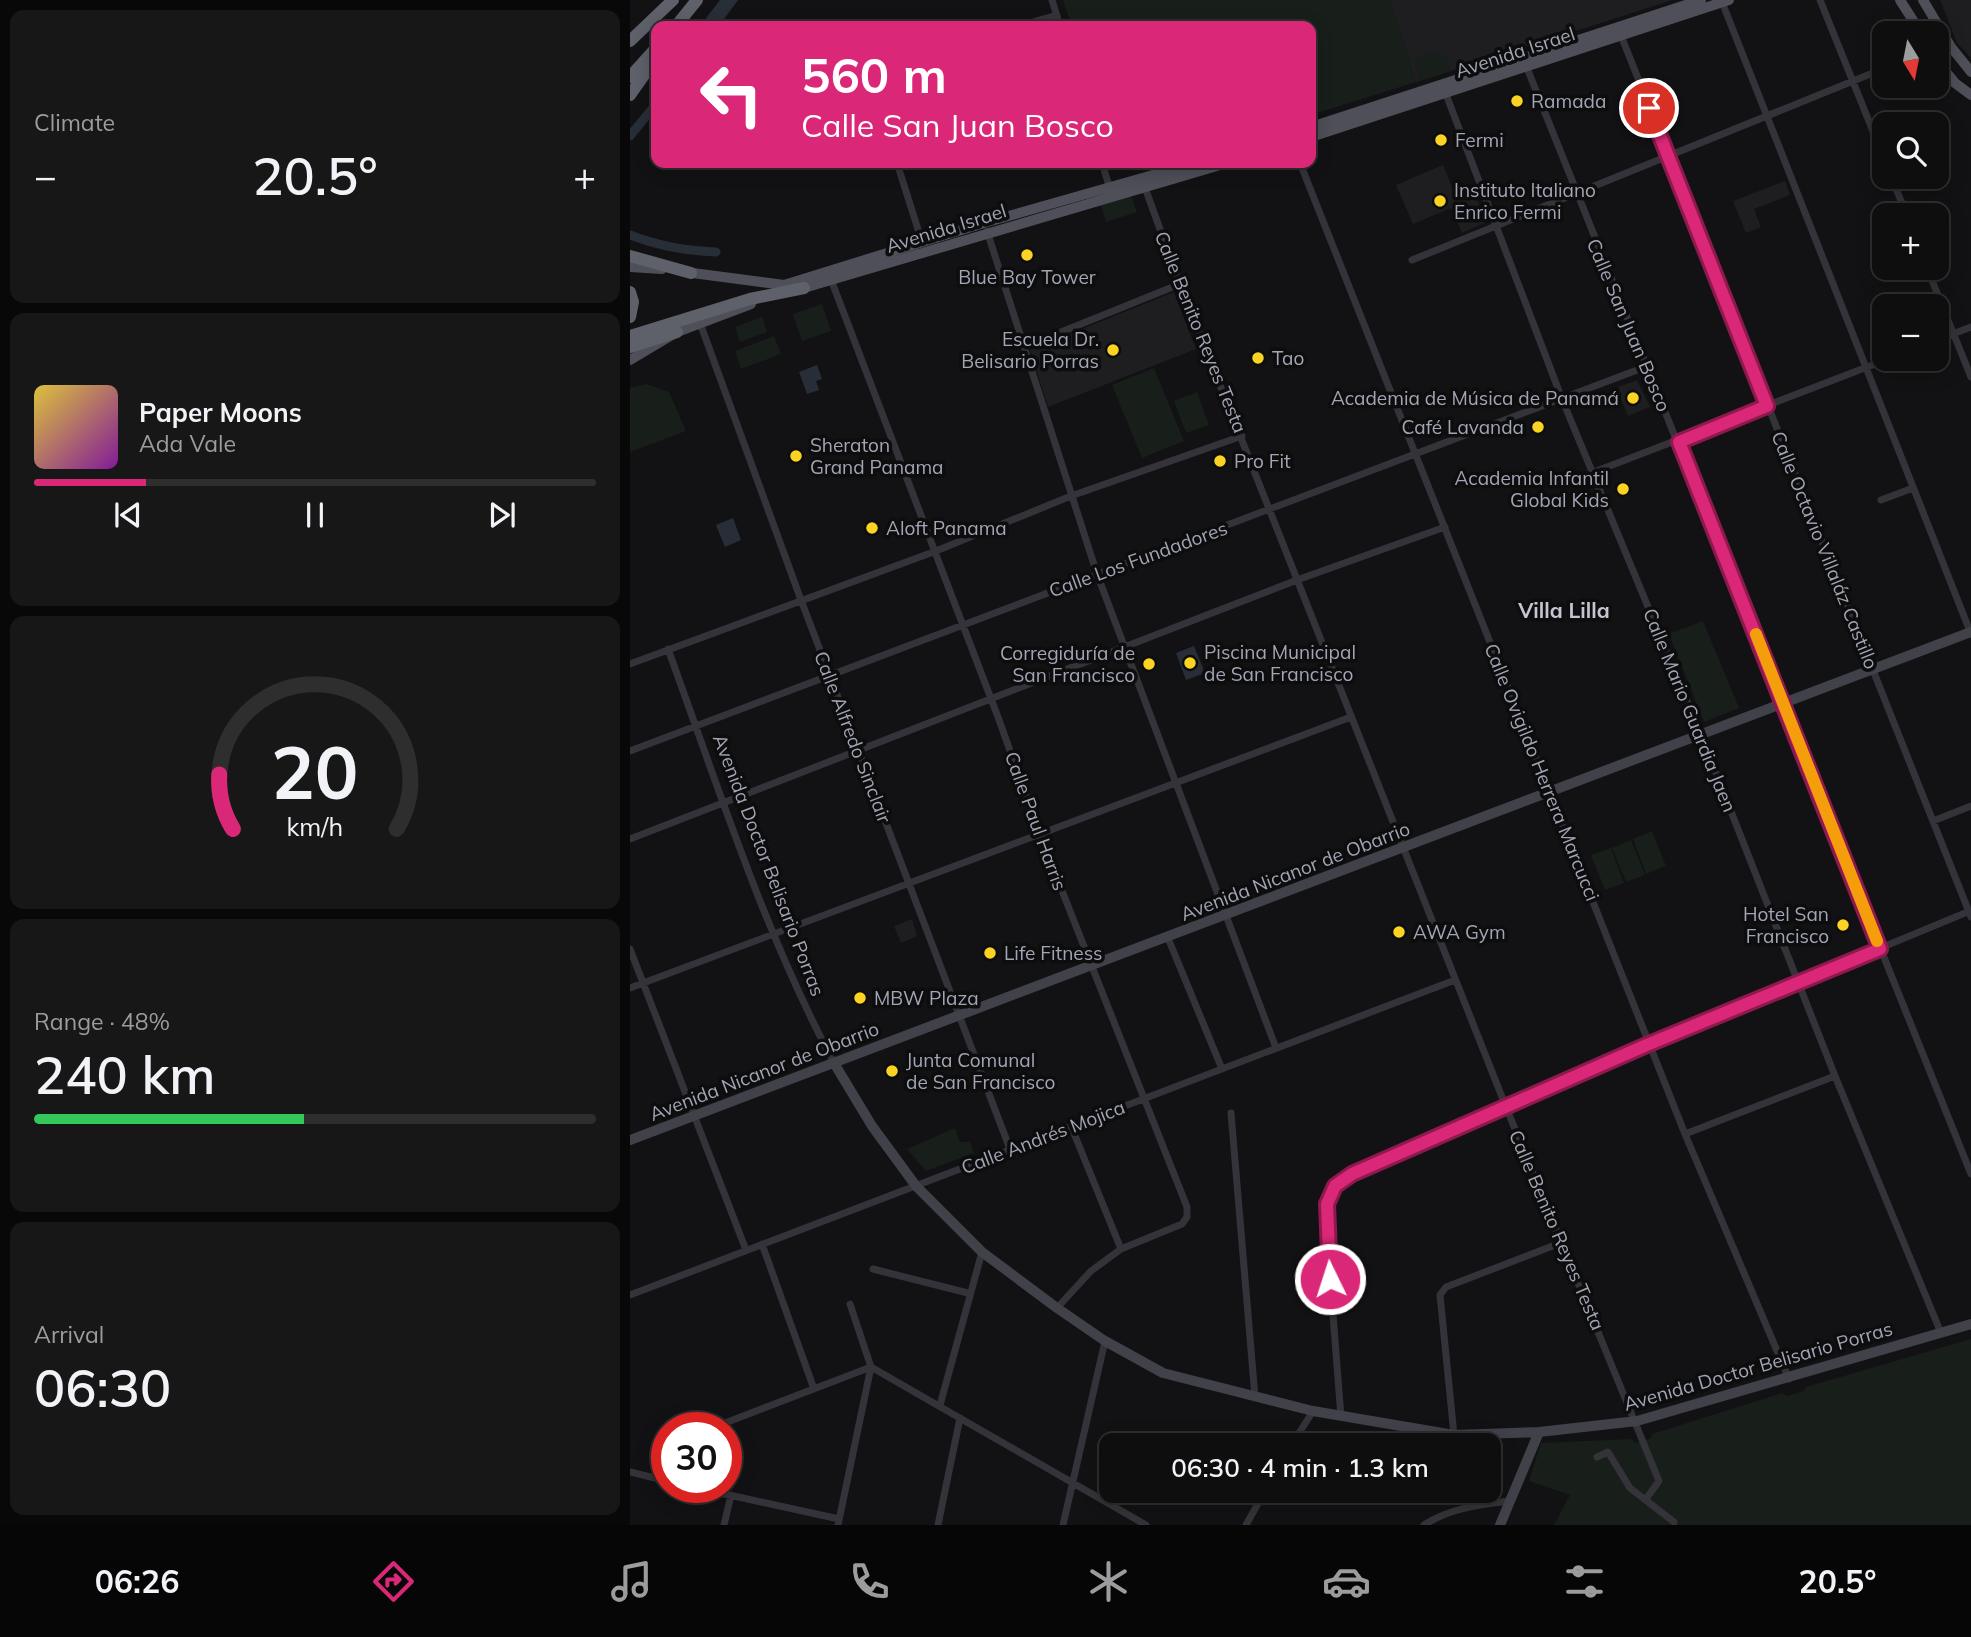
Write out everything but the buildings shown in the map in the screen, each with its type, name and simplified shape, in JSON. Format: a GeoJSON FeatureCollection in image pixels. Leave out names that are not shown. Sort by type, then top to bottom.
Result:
{"type":"FeatureCollection","features":[{"type":"Feature","properties":{"kind":"highway"},"geometry":{"type":"LineString","coordinates":[[630,41],[673,0]]}},
{"type":"Feature","properties":{"kind":"highway"},"geometry":{"type":"LineString","coordinates":[[680,21],[697,0]]}},
{"type":"Feature","properties":{"kind":"highway"},"geometry":{"type":"LineString","coordinates":[[630,77],[651,54]]}},
{"type":"Feature","properties":{"kind":"highway"},"geometry":{"type":"LineString","coordinates":[[630,95],[651,65]]}},
{"type":"Feature","properties":{"kind":"highway"},"geometry":{"type":"LineString","coordinates":[[630,256],[691,273]]}},
{"type":"Feature","properties":{"kind":"highway"},"geometry":{"type":"LineString","coordinates":[[630,330],[784,285]]}},
{"type":"Feature","properties":{"kind":"highway"},"geometry":{"type":"LineString","coordinates":[[630,336],[750,299],[804,288]]}},
{"type":"Feature","properties":{"kind":"highway"},"geometry":{"type":"LineString","coordinates":[[630,292],[633,302],[630,317]]}},
{"type":"Feature","properties":{"kind":"highway"},"geometry":{"type":"LineString","coordinates":[[630,347],[677,332]]}},
{"type":"Feature","properties":{"kind":"main road","name":"Avenida Israel"},"geometry":{"type":"LineString","coordinates":[[1619,32],[1701,0]]}},
{"type":"Feature","properties":{"kind":"main road"},"geometry":{"type":"LineString","coordinates":[[1900,0],[1913,21]]}},
{"type":"Feature","properties":{"kind":"main road"},"geometry":{"type":"LineString","coordinates":[[1923,0],[1951,47],[1971,72]]}},
{"type":"Feature","properties":{"kind":"main road","name":"Avenida Israel"},"geometry":{"type":"LineString","coordinates":[[1316,135],[1619,32],[1726,1]]}},
{"type":"Feature","properties":{"kind":"main road"},"geometry":{"type":"LineString","coordinates":[[1950,77],[1971,96]]}},
{"type":"Feature","properties":{"kind":"main road","name":"Avenida Israel"},"geometry":{"type":"LineString","coordinates":[[1316,126],[1444,90]]}},
{"type":"Feature","properties":{"kind":"main road","name":"Avenida Israel"},"geometry":{"type":"LineString","coordinates":[[830,277],[1181,168]]}},
{"type":"Feature","properties":{"kind":"main road","name":"Avenida Israel"},"geometry":{"type":"LineString","coordinates":[[1143,182],[1205,168]]}},
{"type":"Feature","properties":{"kind":"main road","name":"Avenida Israel"},"geometry":{"type":"LineString","coordinates":[[630,360],[677,332],[701,323],[804,288],[922,242],[986,228]]}},
{"type":"Feature","properties":{"kind":"main road"},"geometry":{"type":"LineString","coordinates":[[630,267],[784,285],[830,277]]}},
{"type":"Feature","properties":{"kind":"main road","name":"Avenida Nicanor de Obarrio"},"geometry":{"type":"LineString","coordinates":[[630,1140],[1971,633]]}},
{"type":"Feature","properties":{"kind":"main road","name":"Avenida Doctor Belisario Porras"},"geometry":{"type":"LineString","coordinates":[[834,1063],[872,1126],[916,1185],[982,1252],[1105,1340],[1163,1373],[1340,1417],[1441,1433]]}},
{"type":"Feature","properties":{"kind":"main road","name":"Avenida Doctor Belisario Porras"},"geometry":{"type":"LineString","coordinates":[[1501,1433],[1637,1421],[1971,1324]]}},
{"type":"Feature","properties":{"kind":"main road"},"geometry":{"type":"LineString","coordinates":[[1500,1525],[1539,1432]]}},
{"type":"Feature","properties":{"kind":"street"},"geometry":{"type":"LineString","coordinates":[[1052,0],[1059,21]]}},
{"type":"Feature","properties":{"kind":"street"},"geometry":{"type":"LineString","coordinates":[[1820,0],[1872,128]]}},
{"type":"Feature","properties":{"kind":"street"},"geometry":{"type":"LineString","coordinates":[[1726,1],[1767,117],[1971,633]]}},
{"type":"Feature","properties":{"kind":"street"},"geometry":{"type":"LineString","coordinates":[[1036,21],[1057,15]]}},
{"type":"Feature","properties":{"kind":"street","name":"Calle Octavio Villaláz Castillo"},"geometry":{"type":"LineString","coordinates":[[1619,32],[1970,913]]}},
{"type":"Feature","properties":{"kind":"street","name":"Calle San Juan Bosco"},"geometry":{"type":"LineString","coordinates":[[1525,63],[1575,194],[1645,367],[1679,442],[1971,1174]]}},
{"type":"Feature","properties":{"kind":"street"},"geometry":{"type":"LineString","coordinates":[[1412,260],[1872,73]]}},
{"type":"Feature","properties":{"kind":"street","name":"Calle Mario Guardia Jaen"},"geometry":{"type":"LineString","coordinates":[[1444,90],[1562,399],[1701,735],[1835,1076],[1941,1333]]}},
{"type":"Feature","properties":{"kind":"street"},"geometry":{"type":"LineString","coordinates":[[899,168],[922,242]]}},
{"type":"Feature","properties":{"kind":"street"},"geometry":{"type":"LineString","coordinates":[[1104,168],[1111,192]]}},
{"type":"Feature","properties":{"kind":"street","name":"Calle Ovigildo Herrera Marcucci"},"geometry":{"type":"LineString","coordinates":[[1302,168],[1685,1135],[1789,1379]]}},
{"type":"Feature","properties":{"kind":"street","name":"Calle Benito Reyes Testa"},"geometry":{"type":"LineString","coordinates":[[1143,182],[1180,284],[1455,980],[1637,1421],[1659,1481],[1646,1499]]}},
{"type":"Feature","properties":{"kind":"street"},"geometry":{"type":"LineString","coordinates":[[986,228],[1097,574],[1174,784],[1227,915],[1276,1048]]}},
{"type":"Feature","properties":{"kind":"street","name":"Calle Paul Harris"},"geometry":{"type":"LineString","coordinates":[[830,277],[936,551],[1040,835],[1187,1208],[1187,1217],[1182,1224],[1121,1250],[1091,1271],[1057,1308]]}},
{"type":"Feature","properties":{"kind":"street"},"geometry":{"type":"LineString","coordinates":[[1932,280],[1971,377]]}},
{"type":"Feature","properties":{"kind":"street"},"geometry":{"type":"LineString","coordinates":[[1024,347],[1180,284]]}},
{"type":"Feature","properties":{"kind":"street","name":"Calle Alfredo Sinclair"},"geometry":{"type":"LineString","coordinates":[[701,323],[801,600],[1010,1149]]}},
{"type":"Feature","properties":{"kind":"street"},"geometry":{"type":"LineString","coordinates":[[1949,335],[1971,327]]}},
{"type":"Feature","properties":{"kind":"street"},"geometry":{"type":"LineString","coordinates":[[1594,472],[1679,442],[1872,365]]}},
{"type":"Feature","properties":{"kind":"street","name":"Calle Los Fundadores"},"geometry":{"type":"LineString","coordinates":[[630,751],[1645,367]]}},
{"type":"Feature","properties":{"kind":"street"},"geometry":{"type":"LineString","coordinates":[[630,664],[936,551],[1071,496],[1242,436]]}},
{"type":"Feature","properties":{"kind":"street"},"geometry":{"type":"LineString","coordinates":[[1881,500],[1913,488]]}},
{"type":"Feature","properties":{"kind":"street"},"geometry":{"type":"LineString","coordinates":[[630,839],[1297,580],[1445,527]]}},
{"type":"Feature","properties":{"kind":"street","name":"Avenida Doctor Belisario Porras"},"geometry":{"type":"LineString","coordinates":[[668,649],[774,935],[804,1006],[834,1063]]}},
{"type":"Feature","properties":{"kind":"street"},"geometry":{"type":"LineString","coordinates":[[630,988],[1351,717]]}},
{"type":"Feature","properties":{"kind":"street"},"geometry":{"type":"LineString","coordinates":[[1933,821],[1971,806]]}},
{"type":"Feature","properties":{"kind":"street"},"geometry":{"type":"LineString","coordinates":[[1340,1417],[1326,1225],[1327,1204],[1335,1186],[1352,1174],[1649,1044],[1970,913]]}},
{"type":"Feature","properties":{"kind":"street"},"geometry":{"type":"LineString","coordinates":[[1168,938],[1222,1069]]}},
{"type":"Feature","properties":{"kind":"street"},"geometry":{"type":"LineString","coordinates":[[630,949],[746,1250]]}},
{"type":"Feature","properties":{"kind":"street","name":"Calle Andrés Mojica"},"geometry":{"type":"LineString","coordinates":[[630,1295],[1455,980]]}},
{"type":"Feature","properties":{"kind":"street"},"geometry":{"type":"LineString","coordinates":[[1685,1135],[1835,1076]]}},
{"type":"Feature","properties":{"kind":"street"},"geometry":{"type":"LineString","coordinates":[[1231,1113],[1255,1397]]}},
{"type":"Feature","properties":{"kind":"street"},"geometry":{"type":"LineString","coordinates":[[1071,1126],[1121,1250]]}},
{"type":"Feature","properties":{"kind":"street"},"geometry":{"type":"LineString","coordinates":[[1454,1433],[1440,1295],[1446,1287],[1563,1242]]}},
{"type":"Feature","properties":{"kind":"street"},"geometry":{"type":"LineString","coordinates":[[762,1244],[814,1389]]}},
{"type":"Feature","properties":{"kind":"street"},"geometry":{"type":"LineString","coordinates":[[940,1405],[968,1293],[982,1252]]}},
{"type":"Feature","properties":{"kind":"street"},"geometry":{"type":"LineString","coordinates":[[873,1269],[968,1293]]}},
{"type":"Feature","properties":{"kind":"street"},"geometry":{"type":"LineString","coordinates":[[742,1498],[838,1522],[871,1367],[850,1304]]}},
{"type":"Feature","properties":{"kind":"street"},"geometry":{"type":"LineString","coordinates":[[1063,1525],[1105,1340]]}},
{"type":"Feature","properties":{"kind":"street"},"geometry":{"type":"LineString","coordinates":[[742,1417],[871,1367],[1146,1525]]}},
{"type":"Feature","properties":{"kind":"street"},"geometry":{"type":"LineString","coordinates":[[1299,1433],[1313,1411]]}},
{"type":"Feature","properties":{"kind":"street"},"geometry":{"type":"LineString","coordinates":[[938,1525],[960,1418]]}},
{"type":"Feature","properties":{"kind":"street"},"geometry":{"type":"LineString","coordinates":[[1597,1457],[1608,1452],[1623,1480],[1674,1522]]}},
{"type":"Feature","properties":{"kind":"street"},"geometry":{"type":"LineString","coordinates":[[630,1472],[651,1477]]}},
{"type":"Feature","properties":{"kind":"street"},"geometry":{"type":"LineString","coordinates":[[1424,1525],[1443,1514],[1463,1508],[1510,1501]]}},
{"type":"Feature","properties":{"kind":"street"},"geometry":{"type":"LineString","coordinates":[[724,1525],[729,1503]]}},
{"type":"Feature","properties":{"kind":"street"},"geometry":{"type":"LineString","coordinates":[[1245,1525],[1258,1503]]}},
{"type":"Feature","properties":{"kind":"shaded area"},"geometry":{"type":"Polygon","coordinates":[[[720,0],[738,0],[723,21],[704,21],[720,0]]]}},
{"type":"Feature","properties":{"kind":"shaded area"},"geometry":{"type":"Polygon","coordinates":[[[1063,0],[1390,0],[1416,82],[1316,113],[1316,21],[1070,21],[1063,0]]]}},
{"type":"Feature","properties":{"kind":"shaded area"},"geometry":{"type":"Polygon","coordinates":[[[1390,0],[1673,0],[1416,82],[1390,0]]]}},
{"type":"Feature","properties":{"kind":"shaded area"},"geometry":{"type":"Polygon","coordinates":[[[1940,0],[1971,0],[1971,58],[1957,43],[1940,0]]]}},
{"type":"Feature","properties":{"kind":"shaded area"},"geometry":{"type":"Polygon","coordinates":[[[1437,52],[1446,58],[1451,71],[1420,81],[1415,64],[1419,57],[1437,52]]]}},
{"type":"Feature","properties":{"kind":"shaded area","name":"Instituto Italiano Enrico Fermi"},"geometry":{"type":"Polygon","coordinates":[[[1443,165],[1455,194],[1472,188],[1487,222],[1462,233],[1451,208],[1413,224],[1396,185],[1443,165]]]}},
{"type":"Feature","properties":{"kind":"shaded area"},"geometry":{"type":"Polygon","coordinates":[[[1785,181],[1790,195],[1754,209],[1761,227],[1746,233],[1733,201],[1785,181]]]}},
{"type":"Feature","properties":{"kind":"shaded area"},"geometry":{"type":"Polygon","coordinates":[[[1130,193],[1137,212],[1106,222],[1100,203],[1130,193]]]}},
{"type":"Feature","properties":{"kind":"shaded area","name":"Escuela Dr. Belisario Porras"},"geometry":{"type":"Polygon","coordinates":[[[1174,292],[1196,349],[1048,407],[1030,350],[1174,292]]]}},
{"type":"Feature","properties":{"kind":"shaded area"},"geometry":{"type":"Polygon","coordinates":[[[822,304],[831,331],[802,341],[793,314],[822,304]]]}},
{"type":"Feature","properties":{"kind":"shaded area"},"geometry":{"type":"Polygon","coordinates":[[[762,317],[767,332],[740,342],[735,327],[762,317]]]}},
{"type":"Feature","properties":{"kind":"shaded area"},"geometry":{"type":"Polygon","coordinates":[[[774,336],[781,354],[741,369],[735,351],[774,336]]]}},
{"type":"Feature","properties":{"kind":"shaded area"},"geometry":{"type":"Polygon","coordinates":[[[817,365],[822,379],[816,381],[819,390],[807,394],[799,372],[817,365]]]}},
{"type":"Feature","properties":{"kind":"shaded area"},"geometry":{"type":"Polygon","coordinates":[[[1154,368],[1184,441],[1142,458],[1112,385],[1154,368]]]}},
{"type":"Feature","properties":{"kind":"shaded area","name":"Academia de Música de Panamá"},"geometry":{"type":"Polygon","coordinates":[[[1637,380],[1650,407],[1628,416],[1616,388],[1637,380]]]}},
{"type":"Feature","properties":{"kind":"shaded area"},"geometry":{"type":"Polygon","coordinates":[[[646,384],[669,392],[686,431],[630,452],[630,388],[646,384]]]}},
{"type":"Feature","properties":{"kind":"shaded area"},"geometry":{"type":"Polygon","coordinates":[[[1197,392],[1209,425],[1186,433],[1174,401],[1197,392]]]}},
{"type":"Feature","properties":{"kind":"shaded area"},"geometry":{"type":"Polygon","coordinates":[[[733,518],[741,540],[725,547],[716,525],[733,518]]]}},
{"type":"Feature","properties":{"kind":"shaded area"},"geometry":{"type":"Polygon","coordinates":[[[1703,621],[1739,708],[1704,722],[1669,634],[1703,621]]]}},
{"type":"Feature","properties":{"kind":"shaded area","name":"Piscina Municipal de San Francisco"},"geometry":{"type":"Polygon","coordinates":[[[1194,646],[1205,673],[1186,680],[1176,653],[1194,646]]]}},
{"type":"Feature","properties":{"kind":"shaded area"},"geometry":{"type":"Polygon","coordinates":[[[1652,831],[1666,866],[1646,874],[1633,839],[1652,831]]]}},
{"type":"Feature","properties":{"kind":"shaded area"},"geometry":{"type":"Polygon","coordinates":[[[1631,840],[1645,875],[1626,882],[1612,848],[1631,840]]]}},
{"type":"Feature","properties":{"kind":"shaded area"},"geometry":{"type":"Polygon","coordinates":[[[1611,848],[1624,883],[1605,890],[1591,855],[1611,848]]]}},
{"type":"Feature","properties":{"kind":"shaded area"},"geometry":{"type":"Polygon","coordinates":[[[912,919],[917,936],[901,943],[894,926],[912,919]]]}},
{"type":"Feature","properties":{"kind":"shaded area"},"geometry":{"type":"Polygon","coordinates":[[[955,1128],[960,1142],[970,1142],[974,1153],[926,1171],[907,1149],[955,1128]]]}},
{"type":"Feature","properties":{"kind":"shaded area"},"geometry":{"type":"Polygon","coordinates":[[[1971,1339],[1971,1525],[1554,1525],[1570,1495],[1529,1481],[1541,1443],[1632,1439],[1635,1443],[1651,1438],[1652,1434],[1782,1393],[1787,1396],[1804,1391],[1806,1387],[1971,1339]]]}},
{"type":"Feature","properties":{"kind":"waterway"},"geometry":{"type":"LineString","coordinates":[[630,136],[651,110]]}},
{"type":"Feature","properties":{"kind":"waterway"},"geometry":{"type":"LineString","coordinates":[[630,235],[672,247],[716,252]]}},
{"type":"Feature","properties":{"kind":"slow traffic"},"geometry":{"type":"LineString","coordinates":[[1756,634],[1877,941]]}},
{"type":"Feature","properties":{"kind":"place","name":"Ramada"},"geometry":{"type":"Point","coordinates":[1517,101]}},
{"type":"Feature","properties":{"kind":"place","name":"Fermi"},"geometry":{"type":"Point","coordinates":[1441,140]}},
{"type":"Feature","properties":{"kind":"place","name":"Instituto Italiano Enrico Fermi"},"geometry":{"type":"Point","coordinates":[1440,201]}},
{"type":"Feature","properties":{"kind":"place","name":"Blue Bay Tower"},"geometry":{"type":"Point","coordinates":[1027,255]}},
{"type":"Feature","properties":{"kind":"place","name":"Escuela Dr. Belisario Porras"},"geometry":{"type":"Point","coordinates":[1113,350]}},
{"type":"Feature","properties":{"kind":"place","name":"Tao"},"geometry":{"type":"Point","coordinates":[1258,358]}},
{"type":"Feature","properties":{"kind":"place","name":"Academia de Música de Panamá"},"geometry":{"type":"Point","coordinates":[1633,398]}},
{"type":"Feature","properties":{"kind":"place","name":"Café Lavanda"},"geometry":{"type":"Point","coordinates":[1538,427]}},
{"type":"Feature","properties":{"kind":"place","name":"Sheraton Grand Panama"},"geometry":{"type":"Point","coordinates":[796,456]}},
{"type":"Feature","properties":{"kind":"place","name":"Pro Fit"},"geometry":{"type":"Point","coordinates":[1220,461]}},
{"type":"Feature","properties":{"kind":"place","name":"Academia Infantil Global Kids"},"geometry":{"type":"Point","coordinates":[1623,489]}},
{"type":"Feature","properties":{"kind":"place","name":"Aloft Panama"},"geometry":{"type":"Point","coordinates":[872,528]}},
{"type":"Feature","properties":{"kind":"place","name":"Piscina Municipal de San Francisco"},"geometry":{"type":"Point","coordinates":[1190,663]}},
{"type":"Feature","properties":{"kind":"place","name":"Corregiduría de San Francisco"},"geometry":{"type":"Point","coordinates":[1149,664]}},
{"type":"Feature","properties":{"kind":"place","name":"Hotel San Francisco"},"geometry":{"type":"Point","coordinates":[1843,925]}},
{"type":"Feature","properties":{"kind":"place","name":"AWA Gym"},"geometry":{"type":"Point","coordinates":[1399,932]}},
{"type":"Feature","properties":{"kind":"place","name":"Life Fitness"},"geometry":{"type":"Point","coordinates":[990,953]}},
{"type":"Feature","properties":{"kind":"place","name":"MBW Plaza"},"geometry":{"type":"Point","coordinates":[860,998]}},
{"type":"Feature","properties":{"kind":"place","name":"Junta Comunal de San Francisco"},"geometry":{"type":"Point","coordinates":[892,1071]}},
{"type":"Feature","properties":{"kind":"district","name":"Villa Lilla"},"geometry":{"type":"Point","coordinates":[1564,610]}},
{"type":"Feature","properties":{"kind":"route"},"geometry":{"type":"LineString","coordinates":[[1330,1279],[1327,1204],[1335,1186],[1352,1174],[1649,1044],[1880,949],[1679,442],[1767,406],[1649,108]]}}]}
